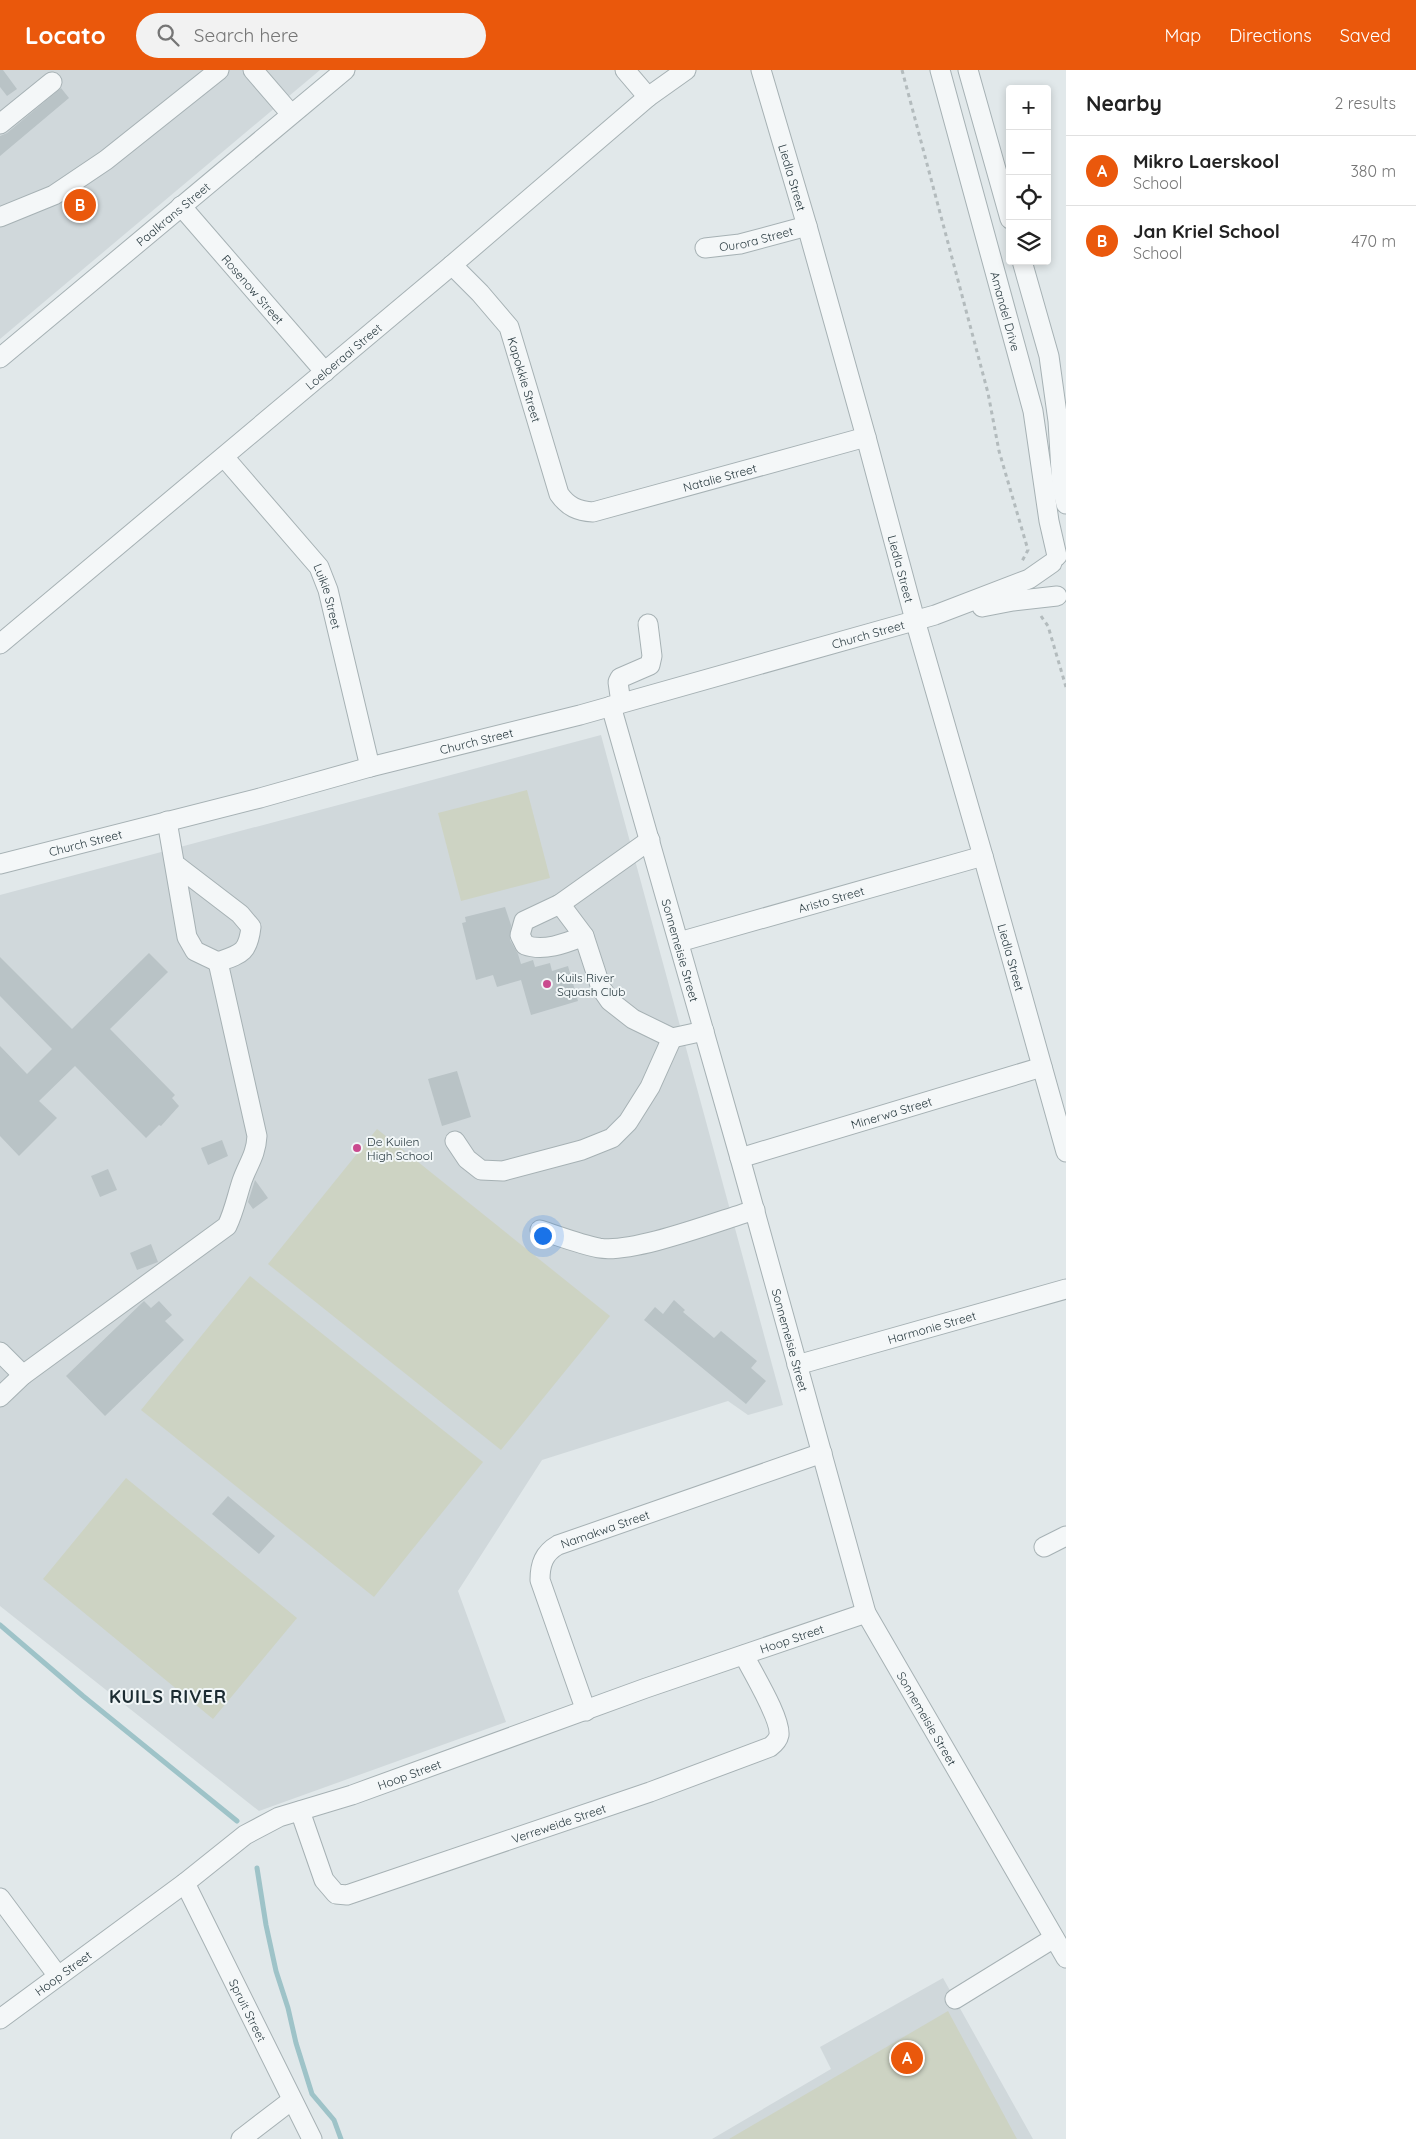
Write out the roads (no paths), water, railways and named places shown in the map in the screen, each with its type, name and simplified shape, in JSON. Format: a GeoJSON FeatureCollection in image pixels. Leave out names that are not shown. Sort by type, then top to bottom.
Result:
{"type":"FeatureCollection","features":[{"type":"Feature","properties":{"kind":"street"},"geometry":{"type":"LineString","coordinates":[[253,70],[291,114]]}},
{"type":"Feature","properties":{"kind":"street","name":"Paalkrans Street"},"geometry":{"type":"LineString","coordinates":[[0,358],[345,70]]}},
{"type":"Feature","properties":{"kind":"street"},"geometry":{"type":"LineString","coordinates":[[625,70],[648,97]]}},
{"type":"Feature","properties":{"kind":"street","name":"Loeloeraai Street"},"geometry":{"type":"LineString","coordinates":[[0,644],[452,265],[648,97],[686,70]]}},
{"type":"Feature","properties":{"kind":"street","name":"Liedla Street"},"geometry":{"type":"LineString","coordinates":[[761,70],[807,226],[915,620],[1066,1152]]}},
{"type":"Feature","properties":{"kind":"street","name":"Amandel Drive"},"geometry":{"type":"LineString","coordinates":[[940,70],[1033,411],[1049,521],[1058,556],[1050,580],[1061,600]]}},
{"type":"Feature","properties":{"kind":"street"},"geometry":{"type":"LineString","coordinates":[[968,70],[1006,205]]}},
{"type":"Feature","properties":{"kind":"street"},"geometry":{"type":"LineString","coordinates":[[0,217],[54,195],[106,160],[212,72]]}},
{"type":"Feature","properties":{"kind":"street"},"geometry":{"type":"LineString","coordinates":[[2,117],[52,82]]}},
{"type":"Feature","properties":{"kind":"street","name":"Rosenow Street"},"geometry":{"type":"LineString","coordinates":[[181,206],[325,372]]}},
{"type":"Feature","properties":{"kind":"street","name":"Ourora Street"},"geometry":{"type":"LineString","coordinates":[[704,248],[740,244],[807,226]]}},
{"type":"Feature","properties":{"kind":"street","name":"Kapokkie Street"},"geometry":{"type":"LineString","coordinates":[[452,265],[480,292],[509,327],[559,494],[573,508]]}},
{"type":"Feature","properties":{"kind":"street"},"geometry":{"type":"LineString","coordinates":[[1023,265],[1048,356],[1058,421],[1062,488],[1066,504]]}},
{"type":"Feature","properties":{"kind":"street","name":"Natalie Street"},"geometry":{"type":"LineString","coordinates":[[573,508],[594,512],[866,437]]}},
{"type":"Feature","properties":{"kind":"street","name":"Luikie Street"},"geometry":{"type":"LineString","coordinates":[[224,457],[319,568],[328,590],[370,767]]}},
{"type":"Feature","properties":{"kind":"street","name":"Church Street"},"geometry":{"type":"LineString","coordinates":[[0,864],[616,705],[951,610],[976,598],[1029,579],[1058,556]]}},
{"type":"Feature","properties":{"kind":"street","name":"Church Street"},"geometry":{"type":"LineString","coordinates":[[951,610],[977,608],[1035,598],[1061,600]]}},
{"type":"Feature","properties":{"kind":"street","name":"Sonnemeisie Street"},"geometry":{"type":"LineString","coordinates":[[648,624],[652,656],[650,664],[620,678],[616,705],[650,840],[755,1210],[866,1614],[1066,1958]]}},
{"type":"Feature","properties":{"kind":"street"},"geometry":{"type":"LineString","coordinates":[[168,821],[187,937],[195,951],[218,962],[239,955],[249,944],[251,928],[240,914],[176,865]]}},
{"type":"Feature","properties":{"kind":"street"},"geometry":{"type":"LineString","coordinates":[[584,936],[567,943],[533,948],[522,941],[520,936],[524,921],[560,904],[650,840]]}},
{"type":"Feature","properties":{"kind":"street","name":"Aristo Street"},"geometry":{"type":"LineString","coordinates":[[679,942],[983,856]]}},
{"type":"Feature","properties":{"kind":"street"},"geometry":{"type":"LineString","coordinates":[[560,904],[584,936],[601,988],[610,1001],[633,1019],[672,1038],[704,1031]]}},
{"type":"Feature","properties":{"kind":"street"},"geometry":{"type":"LineString","coordinates":[[0,1397],[23,1375],[227,1226],[233,1214],[244,1177],[256,1150],[257,1136],[218,962]]}},
{"type":"Feature","properties":{"kind":"street"},"geometry":{"type":"LineString","coordinates":[[455,1141],[467,1159],[481,1170],[503,1171],[582,1150],[612,1138],[628,1122],[650,1087],[672,1038]]}},
{"type":"Feature","properties":{"kind":"street","name":"Minerwa Street"},"geometry":{"type":"LineString","coordinates":[[740,1158],[1042,1067]]}},
{"type":"Feature","properties":{"kind":"street"},"geometry":{"type":"LineString","coordinates":[[540,1230],[600,1248],[620,1248],[646,1243],[755,1210]]}},
{"type":"Feature","properties":{"kind":"street","name":"Harmonie Street"},"geometry":{"type":"LineString","coordinates":[[797,1365],[1066,1289]]}},
{"type":"Feature","properties":{"kind":"street"},"geometry":{"type":"LineString","coordinates":[[0,1352],[23,1375]]}},
{"type":"Feature","properties":{"kind":"street","name":"Namakwa Street"},"geometry":{"type":"LineString","coordinates":[[586,1710],[540,1580],[540,1569],[544,1556],[549,1550],[558,1545],[822,1453]]}},
{"type":"Feature","properties":{"kind":"street"},"geometry":{"type":"LineString","coordinates":[[1044,1547],[1066,1536]]}},
{"type":"Feature","properties":{"kind":"street","name":"Hoop Street"},"geometry":{"type":"LineString","coordinates":[[0,2019],[185,1883],[245,1835],[279,1817],[352,1795],[586,1710],[866,1614]]}},
{"type":"Feature","properties":{"kind":"street","name":"Verreweide Street"},"geometry":{"type":"LineString","coordinates":[[300,1811],[324,1880],[336,1894],[348,1895],[650,1792],[770,1747],[776,1743],[779,1736],[776,1718],[744,1655]]}},
{"type":"Feature","properties":{"kind":"street","name":"Spruit Street"},"geometry":{"type":"LineString","coordinates":[[185,1883],[312,2139]]}},
{"type":"Feature","properties":{"kind":"street"},"geometry":{"type":"LineString","coordinates":[[0,1898],[58,1976]]}},
{"type":"Feature","properties":{"kind":"street"},"geometry":{"type":"LineString","coordinates":[[955,1999],[1054,1938]]}},
{"type":"Feature","properties":{"kind":"street"},"geometry":{"type":"LineString","coordinates":[[241,2139],[292,2100]]}},
{"type":"Feature","properties":{"kind":"waterway"},"geometry":{"type":"LineString","coordinates":[[0,1625],[83,1696],[237,1821]]}},
{"type":"Feature","properties":{"kind":"waterway"},"geometry":{"type":"LineString","coordinates":[[257,1868],[276,1971],[288,2008],[296,2043],[312,2094],[334,2120],[341,2139]]}},
{"type":"Feature","properties":{"kind":"place","name":"Jan Kriel School"},"geometry":{"type":"Point","coordinates":[80,205]}},
{"type":"Feature","properties":{"kind":"place","name":"Kuils River Squash Club"},"geometry":{"type":"Point","coordinates":[547,984]}},
{"type":"Feature","properties":{"kind":"place","name":"De Kuilen High School"},"geometry":{"type":"Point","coordinates":[357,1148]}},
{"type":"Feature","properties":{"kind":"place","name":"Mikro Laerskool"},"geometry":{"type":"Point","coordinates":[907,2058]}},
{"type":"Feature","properties":{"kind":"district","name":"KUILS RIVER"},"geometry":{"type":"Point","coordinates":[168,1696]}}]}
